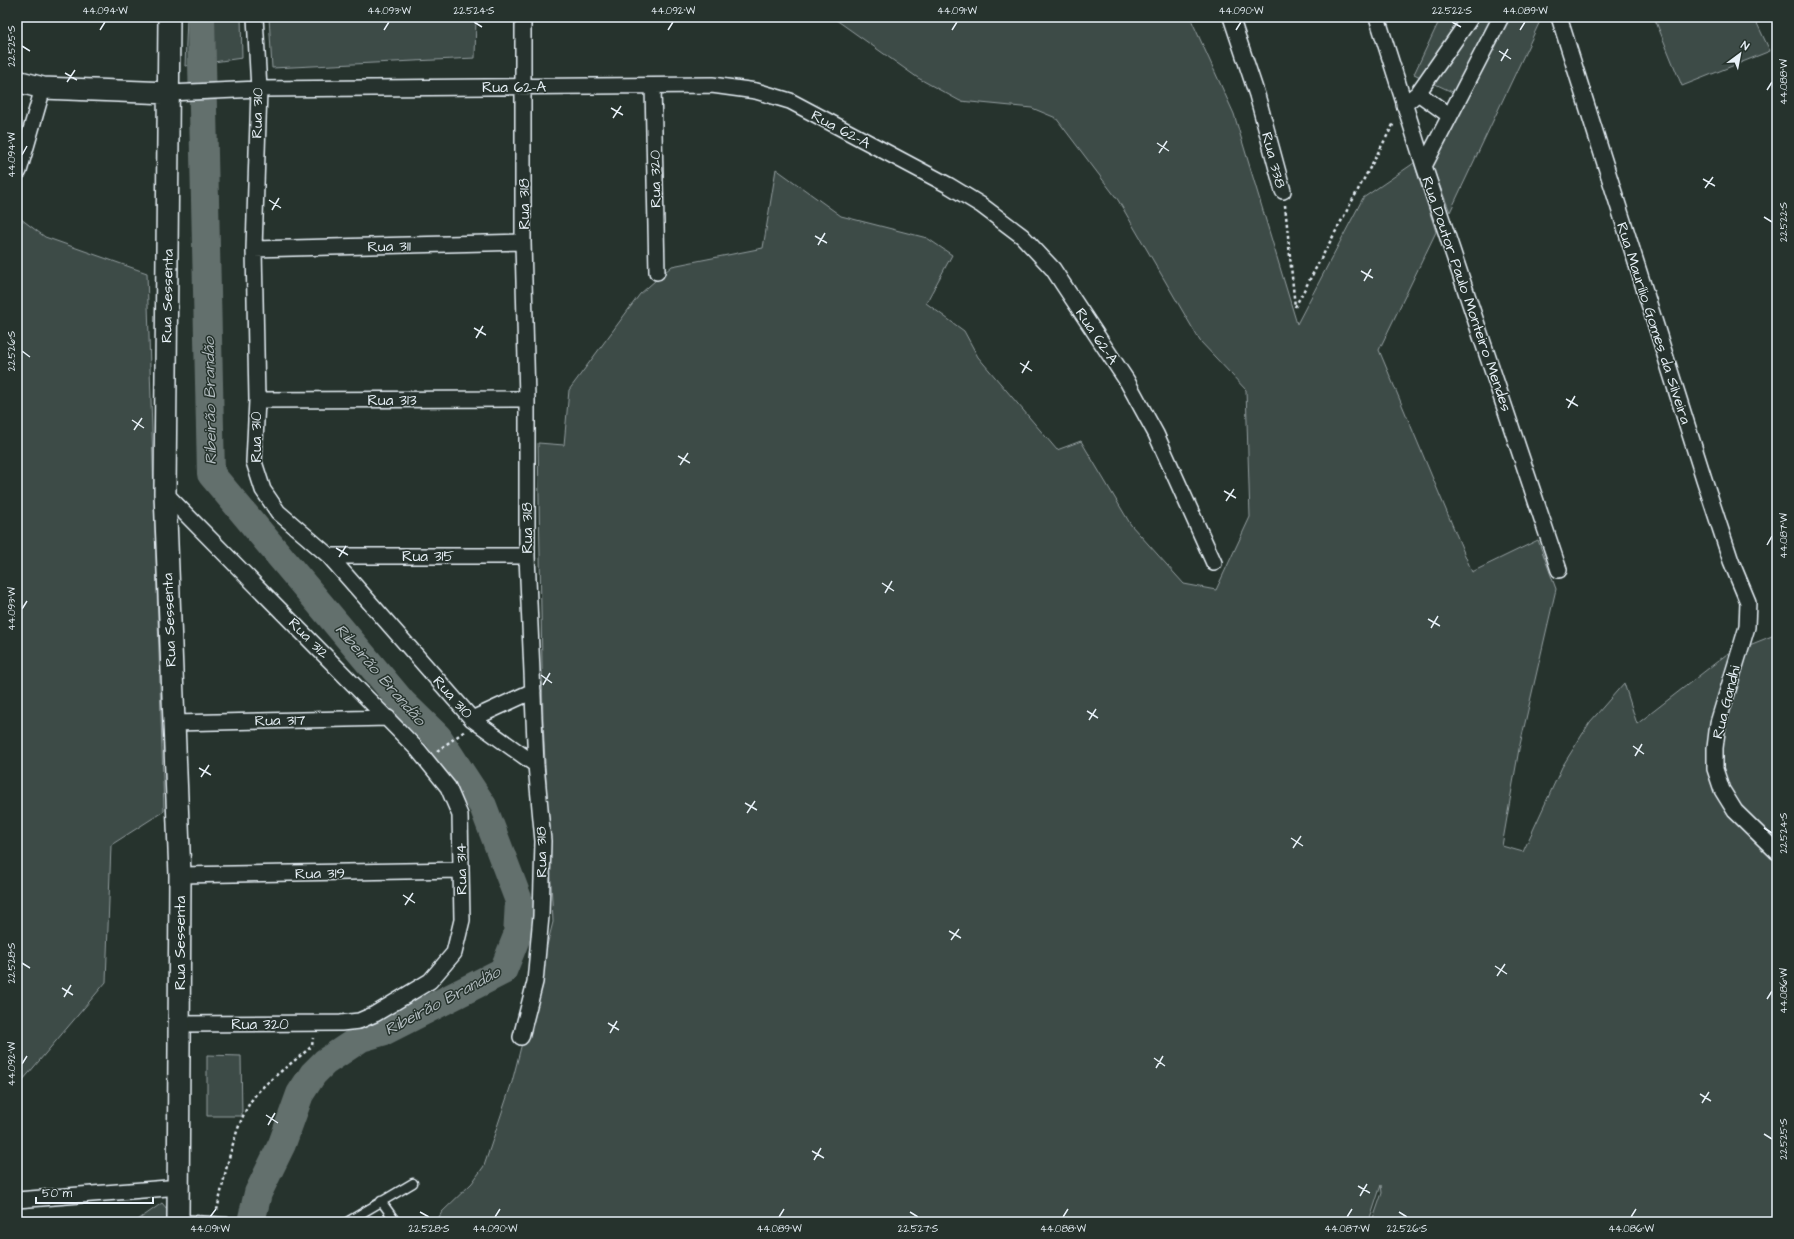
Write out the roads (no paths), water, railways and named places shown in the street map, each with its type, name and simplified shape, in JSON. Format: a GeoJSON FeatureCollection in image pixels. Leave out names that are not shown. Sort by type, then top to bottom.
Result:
{"type":"FeatureCollection","features":[{"type":"Feature","properties":{"kind":"street","name":"Rua Sessenta"},"geometry":{"type":"LineString","coordinates":[[169,17],[179,93],[165,493],[180,875],[180,1187],[178,1221]]}},
{"type":"Feature","properties":{"kind":"street","name":"Rua 310"},"geometry":{"type":"LineString","coordinates":[[255,17],[259,88],[254,249],[257,400],[254,462],[263,490],[278,512],[329,556],[469,725],[536,765]]}},
{"type":"Feature","properties":{"kind":"street","name":"Rua 318"},"geometry":{"type":"LineString","coordinates":[[521,1037],[535,982],[541,916],[543,841],[536,765],[534,690],[527,556],[523,17]]}},
{"type":"Feature","properties":{"kind":"street","name":"Rua 338"},"geometry":{"type":"LineString","coordinates":[[1232,17],[1257,95],[1283,191]]}},
{"type":"Feature","properties":{"kind":"street","name":"Rua Doutor Paulo Monteiro Mendes"},"geometry":{"type":"LineString","coordinates":[[1377,17],[1424,166],[1559,570]]}},
{"type":"Feature","properties":{"kind":"street"},"geometry":{"type":"LineString","coordinates":[[1404,105],[1418,93],[1471,17]]}},
{"type":"Feature","properties":{"kind":"street"},"geometry":{"type":"LineString","coordinates":[[1424,166],[1501,17]]}},
{"type":"Feature","properties":{"kind":"street","name":"Rua Maurílio Gomes da Silveira"},"geometry":{"type":"LineString","coordinates":[[1559,17],[1704,479],[1731,561],[1748,602],[1747,628]]}},
{"type":"Feature","properties":{"kind":"street"},"geometry":{"type":"LineString","coordinates":[[17,81],[43,88],[179,93]]}},
{"type":"Feature","properties":{"kind":"street","name":"Rua 62-A"},"geometry":{"type":"LineString","coordinates":[[179,93],[259,88],[712,85],[756,91],[790,101],[948,185],[982,205],[1022,236],[1053,268],[1127,381],[1156,434],[1214,563]]}},
{"type":"Feature","properties":{"kind":"street","name":"Rua 320"},"geometry":{"type":"LineString","coordinates":[[653,86],[657,272]]}},
{"type":"Feature","properties":{"kind":"street"},"geometry":{"type":"LineString","coordinates":[[19,171],[43,88]]}},
{"type":"Feature","properties":{"kind":"street"},"geometry":{"type":"LineString","coordinates":[[1418,93],[1450,116]]}},
{"type":"Feature","properties":{"kind":"street","name":"Rua 311"},"geometry":{"type":"LineString","coordinates":[[254,249],[524,242]]}},
{"type":"Feature","properties":{"kind":"street","name":"Rua 313"},"geometry":{"type":"LineString","coordinates":[[257,400],[527,399]]}},
{"type":"Feature","properties":{"kind":"street","name":"Rua 312"},"geometry":{"type":"LineString","coordinates":[[165,493],[388,718],[448,787]]}},
{"type":"Feature","properties":{"kind":"street","name":"Rua 315"},"geometry":{"type":"LineString","coordinates":[[329,556],[527,556]]}},
{"type":"Feature","properties":{"kind":"street","name":"Rua Gandhi"},"geometry":{"type":"LineString","coordinates":[[1747,628],[1718,723],[1715,748],[1715,769],[1722,790],[1735,811],[1777,852]]}},
{"type":"Feature","properties":{"kind":"street"},"geometry":{"type":"LineString","coordinates":[[469,725],[534,690]]}},
{"type":"Feature","properties":{"kind":"street","name":"Rua 317"},"geometry":{"type":"LineString","coordinates":[[173,723],[388,718]]}},
{"type":"Feature","properties":{"kind":"street","name":"Rua 314"},"geometry":{"type":"LineString","coordinates":[[340,1023],[359,1021],[375,1014],[430,981],[454,953],[462,920],[460,816],[448,787]]}},
{"type":"Feature","properties":{"kind":"street","name":"Rua 319"},"geometry":{"type":"LineString","coordinates":[[180,875],[461,870]]}},
{"type":"Feature","properties":{"kind":"street","name":"Rua 320"},"geometry":{"type":"LineString","coordinates":[[180,1024],[340,1023]]}},
{"type":"Feature","properties":{"kind":"street"},"geometry":{"type":"LineString","coordinates":[[17,1200],[180,1187]]}},
{"type":"Feature","properties":{"kind":"lane"},"geometry":{"type":"LineString","coordinates":[[347,1222],[413,1182]]}},
{"type":"Feature","properties":{"kind":"lane"},"geometry":{"type":"LineString","coordinates":[[381,1201],[396,1222]]}},
{"type":"Feature","properties":{"kind":"lane"},"geometry":{"type":"LineString","coordinates":[[178,1221],[226,1222]]}},
{"type":"Feature","properties":{"kind":"waterway","name":"Ribeirão Brandão"},"geometry":{"type":"LineString","coordinates":[[201,17],[211,474],[402,702],[438,737],[483,806],[519,901],[517,936],[503,971],[385,1031],[361,1038],[325,1062],[313,1074],[300,1094],[282,1144],[258,1193],[251,1222]]}}]}
